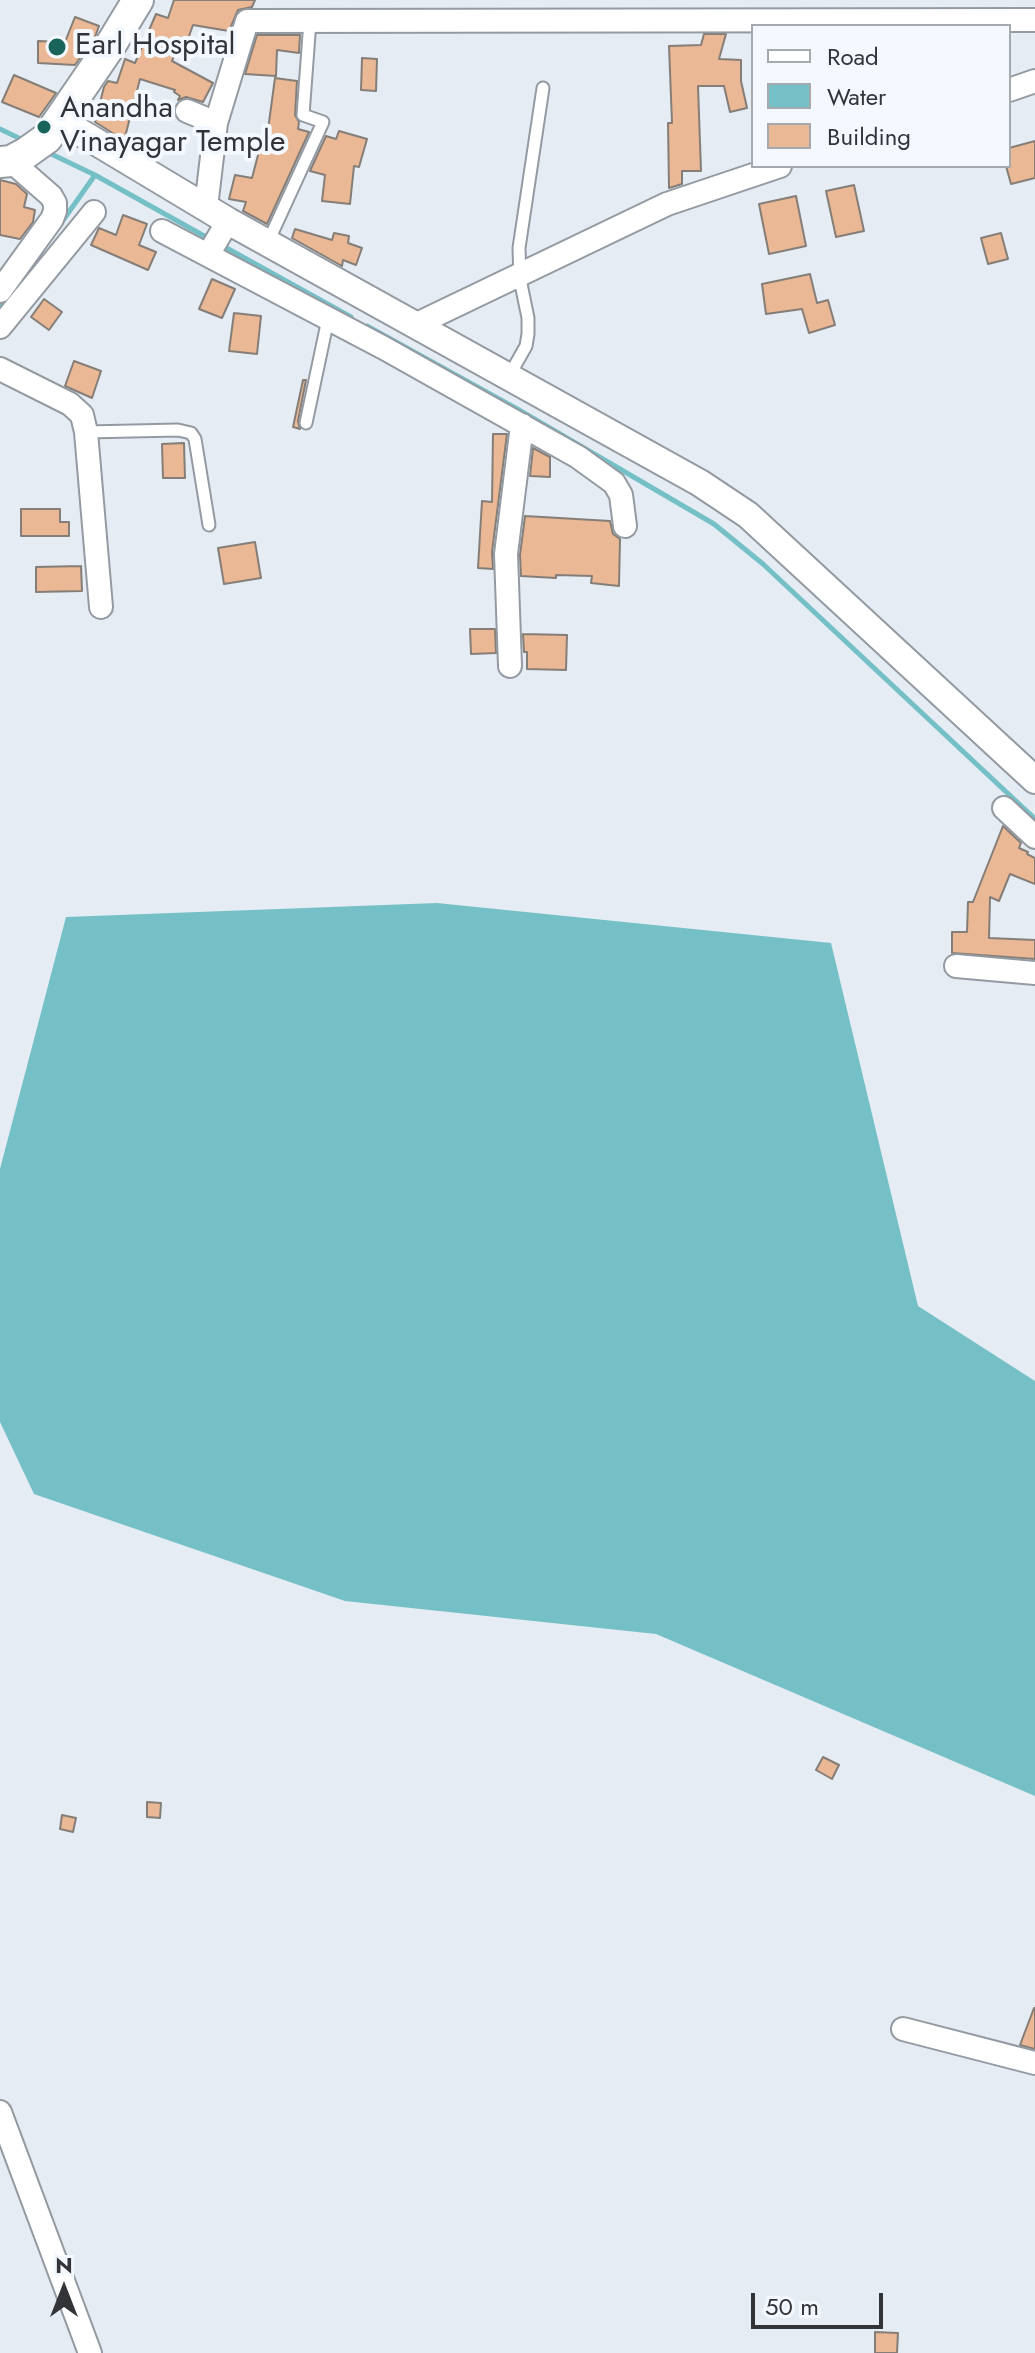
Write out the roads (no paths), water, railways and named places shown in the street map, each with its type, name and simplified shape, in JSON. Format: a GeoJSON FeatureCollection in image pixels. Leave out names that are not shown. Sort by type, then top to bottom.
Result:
{"type":"FeatureCollection","features":[{"type":"Feature","properties":{"kind":"main road"},"geometry":{"type":"LineString","coordinates":[[29,147],[110,46],[138,0]]}},
{"type":"Feature","properties":{"kind":"street"},"geometry":{"type":"LineString","coordinates":[[206,207],[216,123],[247,21],[1035,20]]}},
{"type":"Feature","properties":{"kind":"street"},"geometry":{"type":"LineString","coordinates":[[1011,89],[1035,81]]}},
{"type":"Feature","properties":{"kind":"street"},"geometry":{"type":"LineString","coordinates":[[187,111],[216,123]]}},
{"type":"Feature","properties":{"kind":"street"},"geometry":{"type":"LineString","coordinates":[[29,147],[206,207],[700,483],[748,515],[1035,780]]}},
{"type":"Feature","properties":{"kind":"street"},"geometry":{"type":"LineString","coordinates":[[0,291],[55,211],[55,203],[29,147]]}},
{"type":"Feature","properties":{"kind":"street"},"geometry":{"type":"LineString","coordinates":[[415,325],[667,204],[774,168]]}},
{"type":"Feature","properties":{"kind":"street"},"geometry":{"type":"LineString","coordinates":[[0,327],[94,212]]}},
{"type":"Feature","properties":{"kind":"street"},"geometry":{"type":"LineString","coordinates":[[208,255],[228,221]]}},
{"type":"Feature","properties":{"kind":"street"},"geometry":{"type":"LineString","coordinates":[[162,231],[354,332],[578,457],[614,483],[621,495],[625,526]]}},
{"type":"Feature","properties":{"kind":"street"},"geometry":{"type":"LineString","coordinates":[[354,332],[373,302]]}},
{"type":"Feature","properties":{"kind":"street"},"geometry":{"type":"LineString","coordinates":[[0,369],[77,409],[82,415],[101,607]]}},
{"type":"Feature","properties":{"kind":"street"},"geometry":{"type":"LineString","coordinates":[[510,666],[506,554],[522,425]]}},
{"type":"Feature","properties":{"kind":"street"},"geometry":{"type":"LineString","coordinates":[[1004,808],[1035,837]]}},
{"type":"Feature","properties":{"kind":"street"},"geometry":{"type":"LineString","coordinates":[[956,966],[1035,973]]}},
{"type":"Feature","properties":{"kind":"street"},"geometry":{"type":"LineString","coordinates":[[903,2029],[1035,2063]]}},
{"type":"Feature","properties":{"kind":"street"},"geometry":{"type":"LineString","coordinates":[[0,2112],[90,2353]]}},
{"type":"Feature","properties":{"kind":"lane"},"geometry":{"type":"LineString","coordinates":[[268,243],[323,122],[303,115],[310,21]]}},
{"type":"Feature","properties":{"kind":"lane"},"geometry":{"type":"LineString","coordinates":[[509,377],[526,346],[528,334],[519,273],[519,248],[543,88]]}},
{"type":"Feature","properties":{"kind":"lane"},"geometry":{"type":"LineString","coordinates":[[306,423],[328,319]]}},
{"type":"Feature","properties":{"kind":"lane"},"geometry":{"type":"LineString","coordinates":[[86,432],[178,430],[191,433],[195,439],[209,525]]}},
{"type":"Feature","properties":{"kind":"water"},"geometry":{"type":"Polygon","coordinates":[[[437,903],[831,943],[918,1306],[1035,1381],[1035,1796],[656,1634],[345,1601],[34,1494],[0,1422],[0,1169],[66,917],[437,903]]]}},
{"type":"Feature","properties":{"kind":"waterway"},"geometry":{"type":"LineString","coordinates":[[0,129],[25,141]]}},
{"type":"Feature","properties":{"kind":"waterway"},"geometry":{"type":"LineString","coordinates":[[45,151],[206,237]]}},
{"type":"Feature","properties":{"kind":"waterway"},"geometry":{"type":"LineString","coordinates":[[59,226],[95,175]]}},
{"type":"Feature","properties":{"kind":"waterway"},"geometry":{"type":"LineString","coordinates":[[223,246],[351,317]]}},
{"type":"Feature","properties":{"kind":"waterway"},"geometry":{"type":"LineString","coordinates":[[0,307],[8,296]]}},
{"type":"Feature","properties":{"kind":"waterway"},"geometry":{"type":"LineString","coordinates":[[367,326],[714,524],[763,564],[1035,819]]}},
{"type":"Feature","properties":{"kind":"place","name":"Earl Hospital"},"geometry":{"type":"Point","coordinates":[57,47]}},
{"type":"Feature","properties":{"kind":"place","name":"Anandha Vinayagar Temple"},"geometry":{"type":"Point","coordinates":[44,127]}}]}
